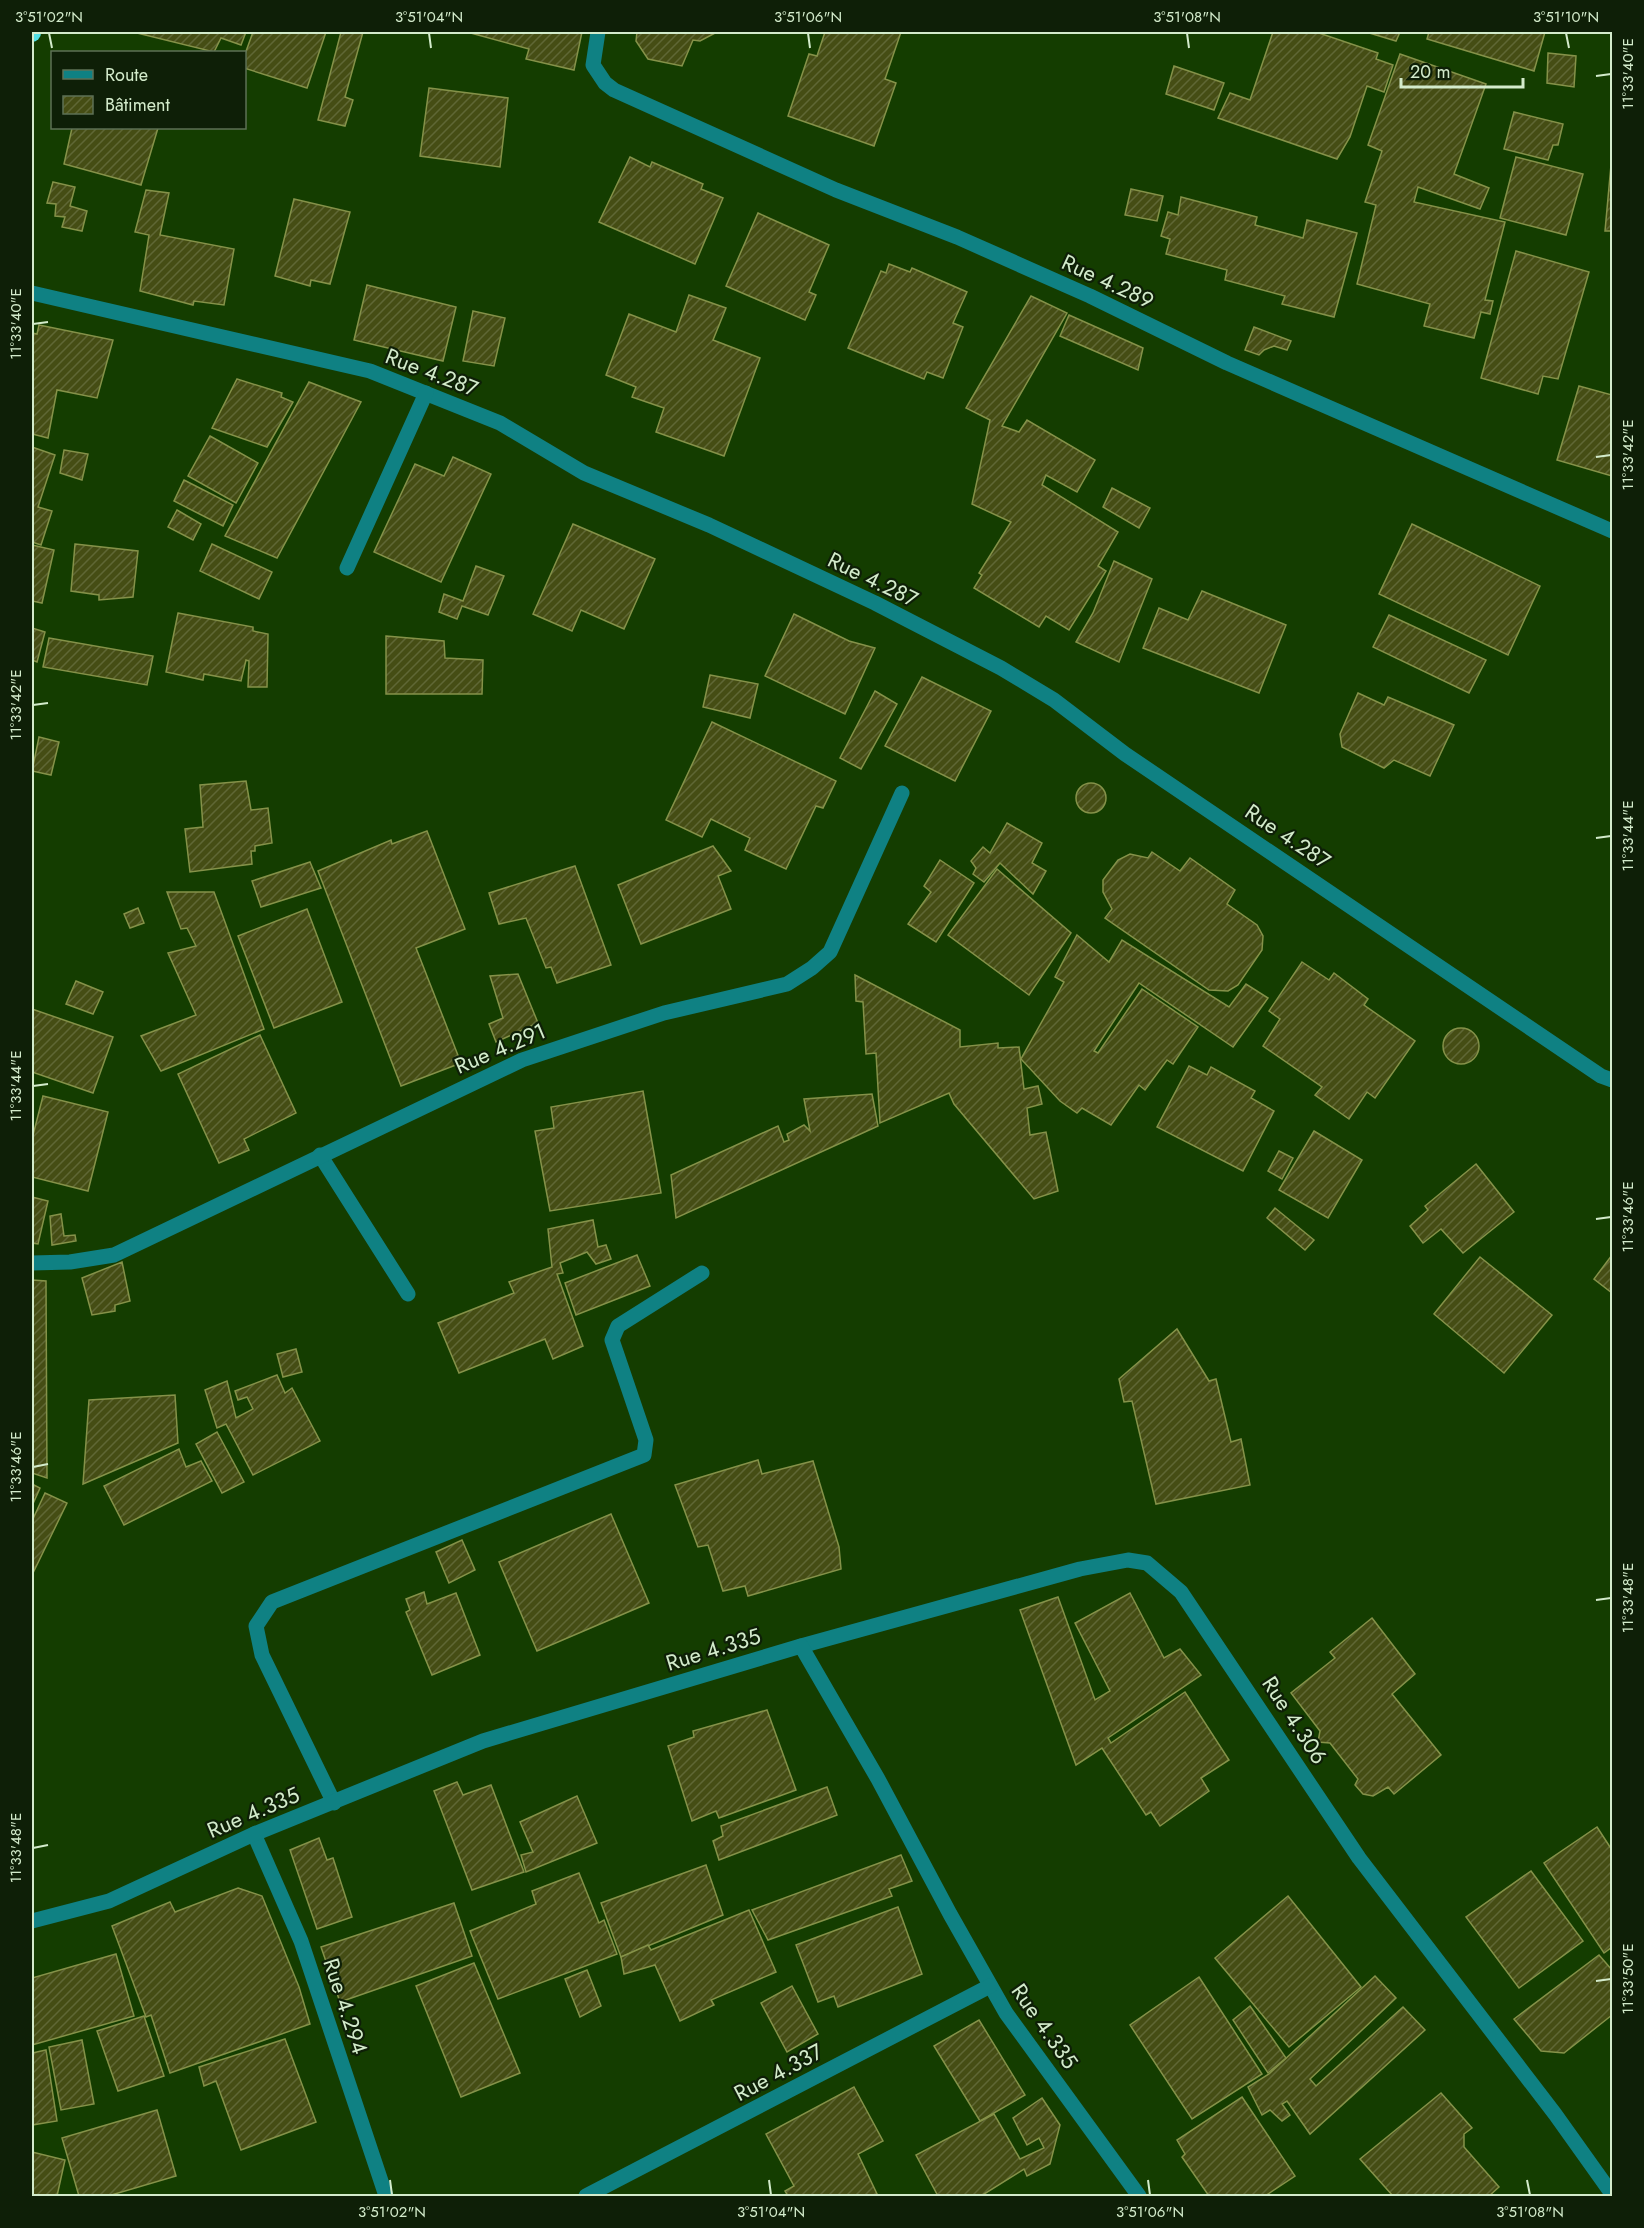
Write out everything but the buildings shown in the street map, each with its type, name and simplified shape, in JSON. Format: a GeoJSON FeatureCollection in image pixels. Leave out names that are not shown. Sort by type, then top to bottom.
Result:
{"type":"FeatureCollection","features":[{"type":"Feature","properties":{"kind":"street","name":"Rue 4.289"},"geometry":{"type":"LineString","coordinates":[[598,32],[593,65],[614,90],[836,190],[957,237],[1090,296],[1227,363],[1612,531]]}},
{"type":"Feature","properties":{"kind":"street","name":"Rue 4.287"},"geometry":{"type":"LineString","coordinates":[[32,293],[370,371],[500,423],[584,473],[719,530],[875,603],[1001,668],[1054,700],[1125,754],[1275,853],[1538,1036],[1601,1076],[1612,1080]]}},
{"type":"Feature","properties":{"kind":"street"},"geometry":{"type":"LineString","coordinates":[[347,568],[426,393]]}},
{"type":"Feature","properties":{"kind":"street","name":"Rue 4.291"},"geometry":{"type":"LineString","coordinates":[[32,1263],[70,1262],[114,1255],[522,1060],[664,1013],[788,984],[830,952],[902,793]]}},
{"type":"Feature","properties":{"kind":"street"},"geometry":{"type":"LineString","coordinates":[[320,1155],[408,1294]]}},
{"type":"Feature","properties":{"kind":"street"},"geometry":{"type":"LineString","coordinates":[[334,1803],[262,1655],[256,1626],[272,1602],[644,1455],[646,1440],[612,1340],[618,1326],[702,1272]]}},
{"type":"Feature","properties":{"kind":"street","name":"Rue 4.306"},"geometry":{"type":"LineString","coordinates":[[801,1646],[1080,1569],[1128,1560],[1147,1563],[1181,1592],[1359,1858],[1556,2114],[1612,2194]]}},
{"type":"Feature","properties":{"kind":"street","name":"Rue 4.335"},"geometry":{"type":"LineString","coordinates":[[32,1921],[109,1900],[254,1834],[483,1741],[801,1646],[879,1779],[1006,2013],[1139,2196]]}},
{"type":"Feature","properties":{"kind":"street","name":"Rue 4.294"},"geometry":{"type":"LineString","coordinates":[[254,1834],[301,1941],[386,2196]]}},
{"type":"Feature","properties":{"kind":"street","name":"Rue 4.337"},"geometry":{"type":"LineString","coordinates":[[586,2196],[990,1986]]}}]}
